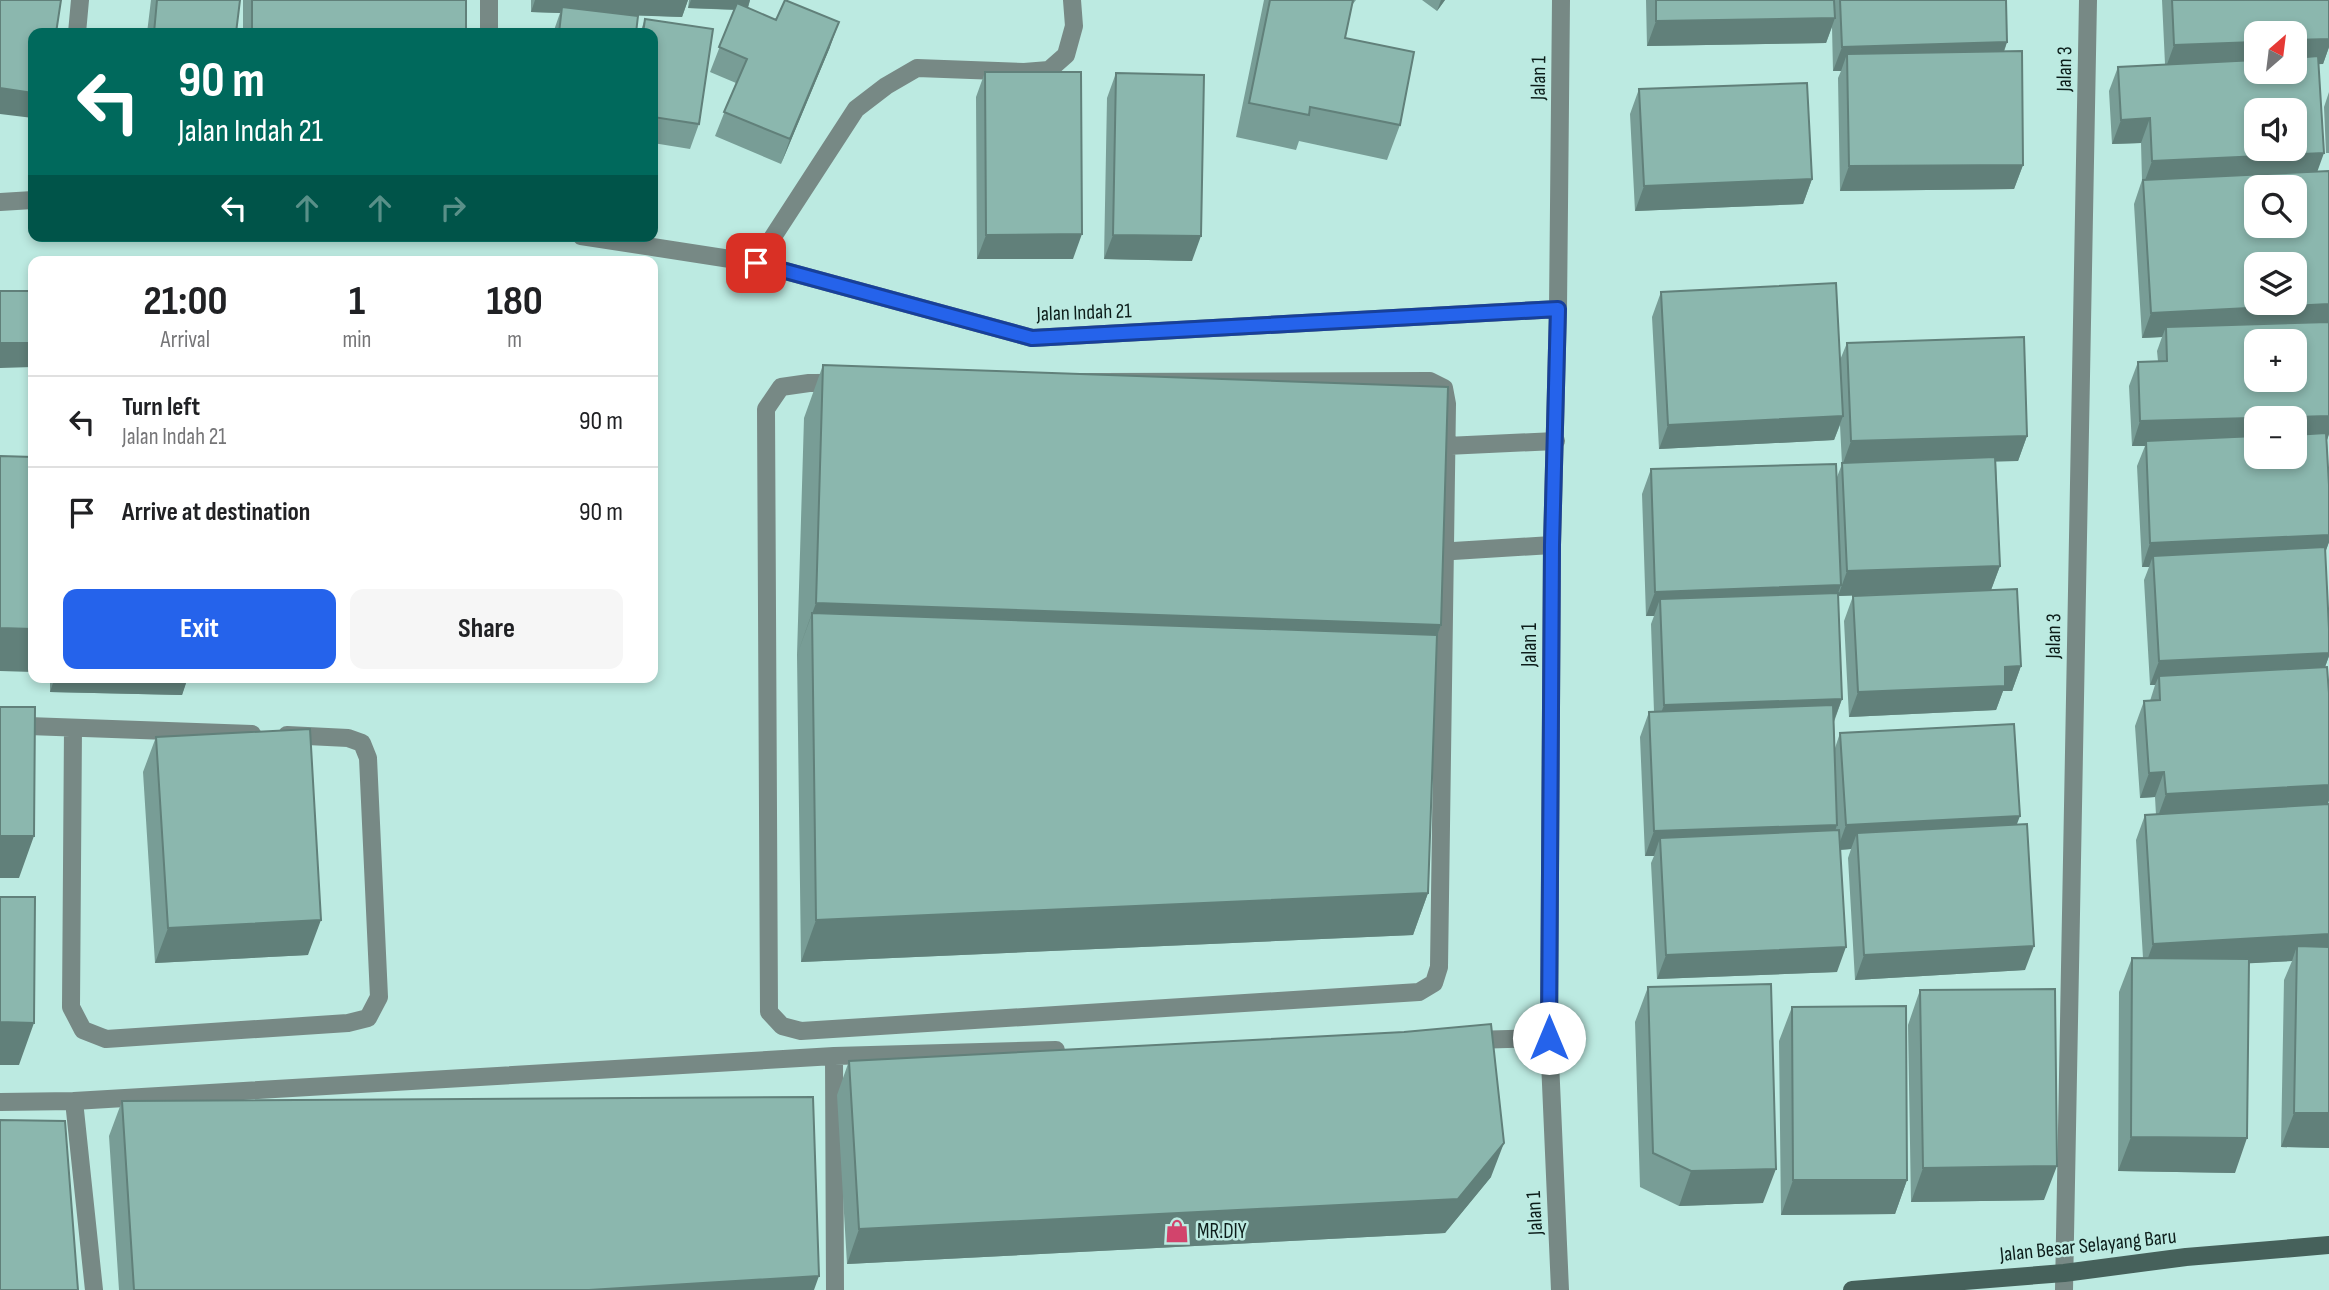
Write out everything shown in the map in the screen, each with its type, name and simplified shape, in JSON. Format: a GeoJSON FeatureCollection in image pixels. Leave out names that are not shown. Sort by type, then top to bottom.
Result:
{"type":"FeatureCollection","features":[{"type":"Feature","properties":{"kind":"street"},"geometry":{"type":"LineString","coordinates":[[77,28],[80,0]]}},
{"type":"Feature","properties":{"kind":"street"},"geometry":{"type":"LineString","coordinates":[[489,0],[489,28]]}},
{"type":"Feature","properties":{"kind":"street"},"geometry":{"type":"LineString","coordinates":[[756,263],[856,109],[886,86],[917,68],[1024,72],[1049,70],[1066,55],[1074,26],[1072,0]]}},
{"type":"Feature","properties":{"kind":"street","name":"Jalan 1"},"geometry":{"type":"LineString","coordinates":[[1560,1290],[1549,1038],[1552,545],[1556,441],[1561,0]]}},
{"type":"Feature","properties":{"kind":"street","name":"Jalan 3"},"geometry":{"type":"LineString","coordinates":[[2064,1282],[2088,0]]}},
{"type":"Feature","properties":{"kind":"street"},"geometry":{"type":"LineString","coordinates":[[0,202],[28,200]]}},
{"type":"Feature","properties":{"kind":"street","name":"Jalan Indah 21"},"geometry":{"type":"LineString","coordinates":[[619,242],[756,263],[1032,338],[1558,309]]}},
{"type":"Feature","properties":{"kind":"street"},"geometry":{"type":"LineString","coordinates":[[1430,381],[1444,388],[1447,404],[1447,446],[1438,552],[1444,691],[1433,825],[1439,967],[1434,983],[1419,992],[801,1031],[782,1026],[769,1012],[766,409],[781,387],[809,383],[1430,381]]}},
{"type":"Feature","properties":{"kind":"street"},"geometry":{"type":"LineString","coordinates":[[1447,446],[1556,441]]}},
{"type":"Feature","properties":{"kind":"street"},"geometry":{"type":"LineString","coordinates":[[1438,552],[1552,545]]}},
{"type":"Feature","properties":{"kind":"street"},"geometry":{"type":"LineString","coordinates":[[1426,693],[1444,691]]}},
{"type":"Feature","properties":{"kind":"street"},"geometry":{"type":"LineString","coordinates":[[0,724],[348,738],[362,743],[369,758],[379,997],[368,1017],[348,1023],[106,1039],[82,1030],[71,1007],[73,728]]}},
{"type":"Feature","properties":{"kind":"street"},"geometry":{"type":"LineString","coordinates":[[1453,1041],[1549,1038]]}},
{"type":"Feature","properties":{"kind":"street"},"geometry":{"type":"LineString","coordinates":[[0,1102],[74,1101],[834,1056],[1068,1050]]}},
{"type":"Feature","properties":{"kind":"street"},"geometry":{"type":"LineString","coordinates":[[834,1056],[835,1290]]}},
{"type":"Feature","properties":{"kind":"street"},"geometry":{"type":"LineString","coordinates":[[74,1101],[94,1290]]}},
{"type":"Feature","properties":{"kind":"street","name":"Jalan Besar Selayang Baru"},"geometry":{"type":"LineString","coordinates":[[1852,1290],[2064,1282],[2186,1257],[2329,1245]]}},
{"type":"Feature","properties":{"kind":"building"},"geometry":{"type":"Polygon","coordinates":[[[0,0],[61,0],[57,28],[28,28],[28,92],[0,88],[0,0]]]}},
{"type":"Feature","properties":{"kind":"building"},"geometry":{"type":"Polygon","coordinates":[[[157,0],[240,0],[237,28],[154,28],[157,0]]]}},
{"type":"Feature","properties":{"kind":"building"},"geometry":{"type":"Polygon","coordinates":[[[252,0],[466,0],[466,28],[252,28],[252,0]]]}},
{"type":"Feature","properties":{"kind":"building"},"geometry":{"type":"Polygon","coordinates":[[[785,0],[839,22],[790,139],[724,112],[747,59],[719,47],[737,3],[776,20],[785,0]]]}},
{"type":"Feature","properties":{"kind":"building"},"geometry":{"type":"Polygon","coordinates":[[[1270,0],[1353,0],[1345,38],[1414,52],[1400,125],[1310,107],[1309,115],[1249,103],[1270,0]]]}},
{"type":"Feature","properties":{"kind":"building"},"geometry":{"type":"Polygon","coordinates":[[[1656,0],[1834,0],[1835,18],[1656,21],[1656,0]]]}},
{"type":"Feature","properties":{"kind":"building"},"geometry":{"type":"Polygon","coordinates":[[[1840,0],[2006,0],[2007,42],[1842,47],[1840,0]]]}},
{"type":"Feature","properties":{"kind":"building"},"geometry":{"type":"Polygon","coordinates":[[[2172,0],[2329,0],[2329,39],[2307,40],[2307,21],[2244,21],[2244,42],[2174,45],[2172,0]]]}},
{"type":"Feature","properties":{"kind":"building"},"geometry":{"type":"Polygon","coordinates":[[[562,7],[638,16],[637,28],[560,28],[562,7]]]}},
{"type":"Feature","properties":{"kind":"building"},"geometry":{"type":"Polygon","coordinates":[[[645,19],[713,29],[699,124],[658,118],[658,28],[644,28],[645,19]]]}},
{"type":"Feature","properties":{"kind":"building"},"geometry":{"type":"Polygon","coordinates":[[[2022,51],[2023,165],[1849,166],[1847,54],[2022,51]]]}},
{"type":"Feature","properties":{"kind":"building"},"geometry":{"type":"Polygon","coordinates":[[[2318,56],[2324,153],[2307,154],[2307,98],[2244,98],[2244,157],[2152,161],[2150,118],[2121,120],[2118,67],[2244,61],[2244,84],[2307,84],[2307,57],[2318,56]]]}},
{"type":"Feature","properties":{"kind":"building"},"geometry":{"type":"Polygon","coordinates":[[[985,72],[1081,72],[1082,234],[986,235],[985,72]]]}},
{"type":"Feature","properties":{"kind":"building"},"geometry":{"type":"Polygon","coordinates":[[[1116,73],[1204,75],[1201,236],[1113,235],[1116,73]]]}},
{"type":"Feature","properties":{"kind":"building"},"geometry":{"type":"Polygon","coordinates":[[[1807,83],[1812,179],[1644,186],[1639,89],[1807,83]]]}},
{"type":"Feature","properties":{"kind":"building"},"geometry":{"type":"Polygon","coordinates":[[[2329,171],[2329,304],[2307,305],[2307,252],[2244,252],[2244,308],[2151,313],[2143,180],[2244,175],[2244,238],[2307,238],[2307,175],[2246,175],[2329,171]]]}},
{"type":"Feature","properties":{"kind":"building"},"geometry":{"type":"Polygon","coordinates":[[[1836,283],[1843,416],[1668,425],[1661,292],[1836,283]]]}},
{"type":"Feature","properties":{"kind":"building"},"geometry":{"type":"Polygon","coordinates":[[[0,291],[28,291],[28,343],[0,343],[0,291]]]}},
{"type":"Feature","properties":{"kind":"building"},"geometry":{"type":"Polygon","coordinates":[[[2329,322],[2329,416],[2307,417],[2307,406],[2244,406],[2244,418],[2140,421],[2138,362],[2167,361],[2166,327],[2329,322]]]}},
{"type":"Feature","properties":{"kind":"building"},"geometry":{"type":"Polygon","coordinates":[[[2024,337],[2027,436],[1851,441],[1847,343],[2024,337]]]}},
{"type":"Feature","properties":{"kind":"building"},"geometry":{"type":"Polygon","coordinates":[[[823,365],[1448,387],[1441,625],[816,603],[823,365]]]}},
{"type":"Feature","properties":{"kind":"building"},"geometry":{"type":"Polygon","coordinates":[[[2326,433],[2329,535],[2150,543],[2146,441],[2244,437],[2244,469],[2307,469],[2307,434],[2326,433]]]}},
{"type":"Feature","properties":{"kind":"building"},"geometry":{"type":"Polygon","coordinates":[[[0,456],[28,457],[28,629],[0,628],[0,456]]]}},
{"type":"Feature","properties":{"kind":"building"},"geometry":{"type":"Polygon","coordinates":[[[1995,457],[2000,566],[1847,571],[1842,463],[1995,457]]]}},
{"type":"Feature","properties":{"kind":"building"},"geometry":{"type":"Polygon","coordinates":[[[1836,464],[1841,585],[1655,592],[1651,469],[1836,464]]]}},
{"type":"Feature","properties":{"kind":"building"},"geometry":{"type":"Polygon","coordinates":[[[2325,547],[2329,653],[2159,661],[2153,556],[2325,547]]]}},
{"type":"Feature","properties":{"kind":"building"},"geometry":{"type":"Polygon","coordinates":[[[2017,589],[2021,666],[2005,667],[2005,686],[1858,692],[1853,596],[2017,589]]]}},
{"type":"Feature","properties":{"kind":"building"},"geometry":{"type":"Polygon","coordinates":[[[1838,593],[1842,699],[1664,705],[1660,599],[1838,593]]]}},
{"type":"Feature","properties":{"kind":"building"},"geometry":{"type":"Polygon","coordinates":[[[812,613],[1437,635],[1428,893],[816,920],[812,613]]]}},
{"type":"Feature","properties":{"kind":"building"},"geometry":{"type":"Polygon","coordinates":[[[2327,667],[2329,785],[2166,794],[2164,772],[2149,773],[2144,701],[2160,700],[2159,676],[2327,667]]]}},
{"type":"Feature","properties":{"kind":"building"},"geometry":{"type":"Polygon","coordinates":[[[1833,705],[1837,825],[1654,831],[1649,712],[1833,705]]]}},
{"type":"Feature","properties":{"kind":"building"},"geometry":{"type":"Polygon","coordinates":[[[0,707],[35,707],[34,836],[0,836],[0,707]]]}},
{"type":"Feature","properties":{"kind":"building"},"geometry":{"type":"Polygon","coordinates":[[[2014,724],[2020,816],[1846,825],[1840,733],[2014,724]]]}},
{"type":"Feature","properties":{"kind":"building"},"geometry":{"type":"Polygon","coordinates":[[[310,729],[321,920],[168,928],[156,737],[310,729]]]}},
{"type":"Feature","properties":{"kind":"building"},"geometry":{"type":"Polygon","coordinates":[[[2329,804],[2329,934],[2153,944],[2145,815],[2329,804]]]}},
{"type":"Feature","properties":{"kind":"building"},"geometry":{"type":"Polygon","coordinates":[[[2027,824],[2034,946],[1864,955],[1857,833],[2027,824]]]}},
{"type":"Feature","properties":{"kind":"building"},"geometry":{"type":"Polygon","coordinates":[[[1839,830],[1846,947],[1666,955],[1660,838],[1839,830]]]}},
{"type":"Feature","properties":{"kind":"building"},"geometry":{"type":"Polygon","coordinates":[[[0,897],[35,897],[34,1023],[0,1022],[0,897]]]}},
{"type":"Feature","properties":{"kind":"building"},"geometry":{"type":"Polygon","coordinates":[[[2297,946],[2329,947],[2329,1113],[2294,1113],[2297,946]]]}},
{"type":"Feature","properties":{"kind":"building"},"geometry":{"type":"Polygon","coordinates":[[[2132,958],[2249,959],[2247,1138],[2131,1137],[2132,958]]]}},
{"type":"Feature","properties":{"kind":"building"},"geometry":{"type":"Polygon","coordinates":[[[1771,984],[1776,1169],[1691,1171],[1653,1153],[1648,987],[1771,984]]]}},
{"type":"Feature","properties":{"kind":"building"},"geometry":{"type":"Polygon","coordinates":[[[2055,989],[2057,1166],[1923,1168],[1920,990],[2055,989]]]}},
{"type":"Feature","properties":{"kind":"building"},"geometry":{"type":"Polygon","coordinates":[[[1906,1006],[1907,1180],[1793,1180],[1792,1007],[1906,1006]]]}},
{"type":"Feature","properties":{"kind":"building"},"geometry":{"type":"Polygon","coordinates":[[[1491,1024],[1504,1143],[1458,1199],[859,1229],[849,1061],[1404,1032],[1491,1024]]]}},
{"type":"Feature","properties":{"kind":"building"},"geometry":{"type":"Polygon","coordinates":[[[813,1097],[819,1276],[589,1290],[134,1290],[122,1101],[813,1097]]]}},
{"type":"Feature","properties":{"kind":"building"},"geometry":{"type":"Polygon","coordinates":[[[0,1120],[65,1121],[78,1290],[0,1290],[0,1120]]]}},
{"type":"Feature","properties":{"kind":"place","name":"MR.DIY"},"geometry":{"type":"Point","coordinates":[1177,1231]}},
{"type":"Feature","properties":{"kind":"route"},"geometry":{"type":"LineString","coordinates":[[756,263],[1032,338],[1558,309],[1552,545],[1549,1038]]}}]}
